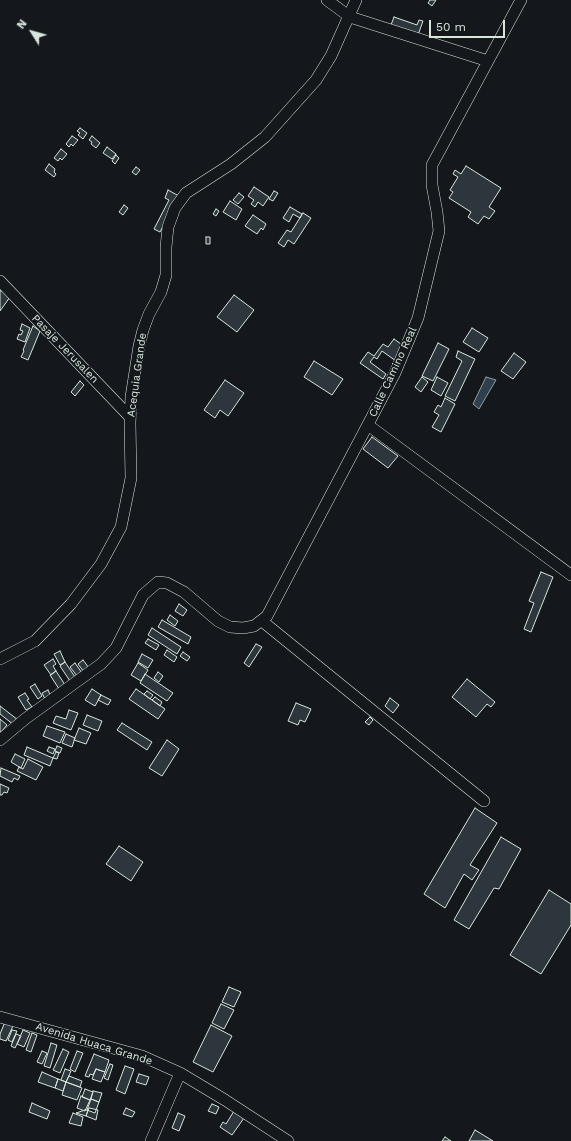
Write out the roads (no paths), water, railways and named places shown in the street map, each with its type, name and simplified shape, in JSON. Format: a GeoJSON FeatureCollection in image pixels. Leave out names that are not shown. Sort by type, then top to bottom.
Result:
{"type":"FeatureCollection","features":[{"type":"Feature","properties":{"kind":"street"},"geometry":{"type":"LineString","coordinates":[[327,0],[350,17],[488,61]]}},
{"type":"Feature","properties":{"kind":"street","name":"Acequia Grande"},"geometry":{"type":"LineString","coordinates":[[0,659],[34,641],[71,604],[101,564],[121,527],[131,478],[131,397],[139,346],[145,324],[161,292],[166,275],[168,227],[174,208],[186,193],[230,164],[265,137],[316,80],[331,56],[350,17],[356,0]]}},
{"type":"Feature","properties":{"kind":"street","name":"Calle Camino Real"},"geometry":{"type":"LineString","coordinates":[[262,622],[267,616],[395,373],[418,318],[439,231],[438,212],[432,185],[432,165],[521,0]]}},
{"type":"Feature","properties":{"kind":"street","name":"Pasaje Jerusalen"},"geometry":{"type":"LineString","coordinates":[[0,281],[130,417]]}},
{"type":"Feature","properties":{"kind":"street"},"geometry":{"type":"LineString","coordinates":[[368,424],[571,575]]}},
{"type":"Feature","properties":{"kind":"street"},"geometry":{"type":"LineString","coordinates":[[0,740],[25,719],[101,664],[116,648],[143,595],[158,582],[167,583],[184,592],[218,621],[230,627],[243,628],[254,626],[262,622],[484,802]]}},
{"type":"Feature","properties":{"kind":"street","name":"Avenida Huaca Grande"},"geometry":{"type":"LineString","coordinates":[[0,1016],[142,1056],[180,1073],[288,1141]]}},
{"type":"Feature","properties":{"kind":"street"},"geometry":{"type":"LineString","coordinates":[[151,1141],[180,1073]]}},
{"type":"Feature","properties":{"kind":"water"},"geometry":{"type":"Polygon","coordinates":[[[486,377],[496,380],[479,409],[473,404],[486,377]]]}}]}
